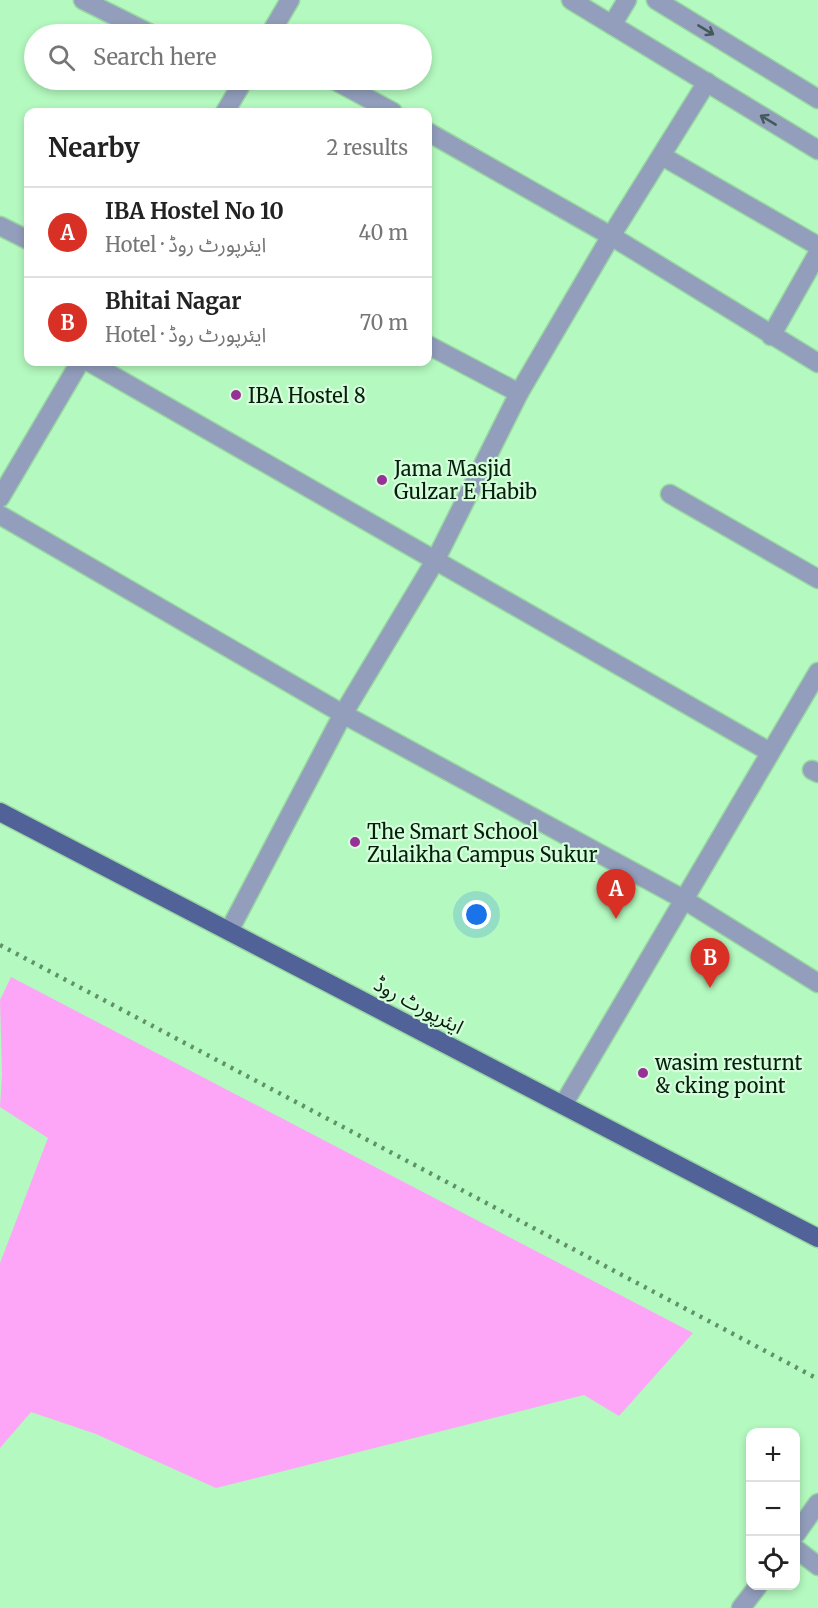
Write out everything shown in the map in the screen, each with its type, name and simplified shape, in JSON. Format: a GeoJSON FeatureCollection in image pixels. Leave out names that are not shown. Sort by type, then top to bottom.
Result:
{"type":"FeatureCollection","features":[{"type":"Feature","properties":{"kind":"main road","name":"ایئرپورٹ روڈ"},"geometry":{"type":"LineString","coordinates":[[0,812],[818,1238]]}},
{"type":"Feature","properties":{"kind":"street"},"geometry":{"type":"LineString","coordinates":[[83,0],[132,24]]}},
{"type":"Feature","properties":{"kind":"street"},"geometry":{"type":"LineString","coordinates":[[276,24],[290,0]]}},
{"type":"Feature","properties":{"kind":"street"},"geometry":{"type":"LineString","coordinates":[[571,0],[818,150]]}},
{"type":"Feature","properties":{"kind":"street"},"geometry":{"type":"LineString","coordinates":[[612,25],[627,0]]}},
{"type":"Feature","properties":{"kind":"street"},"geometry":{"type":"LineString","coordinates":[[656,0],[818,99]]}},
{"type":"Feature","properties":{"kind":"street"},"geometry":{"type":"LineString","coordinates":[[229,931],[343,714],[435,561],[519,393],[611,236],[707,82]]}},
{"type":"Feature","properties":{"kind":"street"},"geometry":{"type":"LineString","coordinates":[[227,108],[237,90]]}},
{"type":"Feature","properties":{"kind":"street"},"geometry":{"type":"LineString","coordinates":[[352,90],[386,108]]}},
{"type":"Feature","properties":{"kind":"street"},"geometry":{"type":"LineString","coordinates":[[432,134],[611,236],[818,363]]}},
{"type":"Feature","properties":{"kind":"street"},"geometry":{"type":"LineString","coordinates":[[662,156],[818,246]]}},
{"type":"Feature","properties":{"kind":"street"},"geometry":{"type":"LineString","coordinates":[[0,226],[24,238]]}},
{"type":"Feature","properties":{"kind":"street"},"geometry":{"type":"LineString","coordinates":[[771,336],[818,253]]}},
{"type":"Feature","properties":{"kind":"street"},"geometry":{"type":"LineString","coordinates":[[432,347],[519,393]]}},
{"type":"Feature","properties":{"kind":"street"},"geometry":{"type":"LineString","coordinates":[[0,496],[78,366]]}},
{"type":"Feature","properties":{"kind":"street"},"geometry":{"type":"LineString","coordinates":[[96,366],[770,752]]}},
{"type":"Feature","properties":{"kind":"street"},"geometry":{"type":"LineString","coordinates":[[670,494],[818,579]]}},
{"type":"Feature","properties":{"kind":"street"},"geometry":{"type":"LineString","coordinates":[[0,515],[343,714],[683,899],[818,983]]}},
{"type":"Feature","properties":{"kind":"street"},"geometry":{"type":"LineString","coordinates":[[563,1105],[818,672]]}},
{"type":"Feature","properties":{"kind":"street"},"geometry":{"type":"LineString","coordinates":[[800,1527],[818,1503]]}},
{"type":"Feature","properties":{"kind":"street"},"geometry":{"type":"LineString","coordinates":[[800,1553],[818,1566]]}},
{"type":"Feature","properties":{"kind":"street"},"geometry":{"type":"LineString","coordinates":[[741,1608],[755,1590]]}},
{"type":"Feature","properties":{"kind":"shaded area"},"geometry":{"type":"Polygon","coordinates":[[[11,977],[693,1333],[619,1416],[584,1395],[216,1488],[96,1434],[31,1412],[0,1448],[0,1263],[48,1138],[0,1107],[2,1074],[0,1000],[11,977]]]}},
{"type":"Feature","properties":{"kind":"railway"},"geometry":{"type":"LineString","coordinates":[[0,945],[818,1379]]}},
{"type":"Feature","properties":{"kind":"place","name":"IBA Hostel 8"},"geometry":{"type":"Point","coordinates":[236,395]}},
{"type":"Feature","properties":{"kind":"place","name":"Jama Masjid Gulzar E Habib"},"geometry":{"type":"Point","coordinates":[382,480]}},
{"type":"Feature","properties":{"kind":"place","name":"The Smart School Zulaikha Campus Sukur"},"geometry":{"type":"Point","coordinates":[355,842]}},
{"type":"Feature","properties":{"kind":"place","name":"IBA Hostel No 10"},"geometry":{"type":"Point","coordinates":[616,919]}},
{"type":"Feature","properties":{"kind":"place","name":"Bhitai Nagar"},"geometry":{"type":"Point","coordinates":[710,988]}},
{"type":"Feature","properties":{"kind":"place","name":"wasim resturnt & cking point"},"geometry":{"type":"Point","coordinates":[643,1073]}}]}
